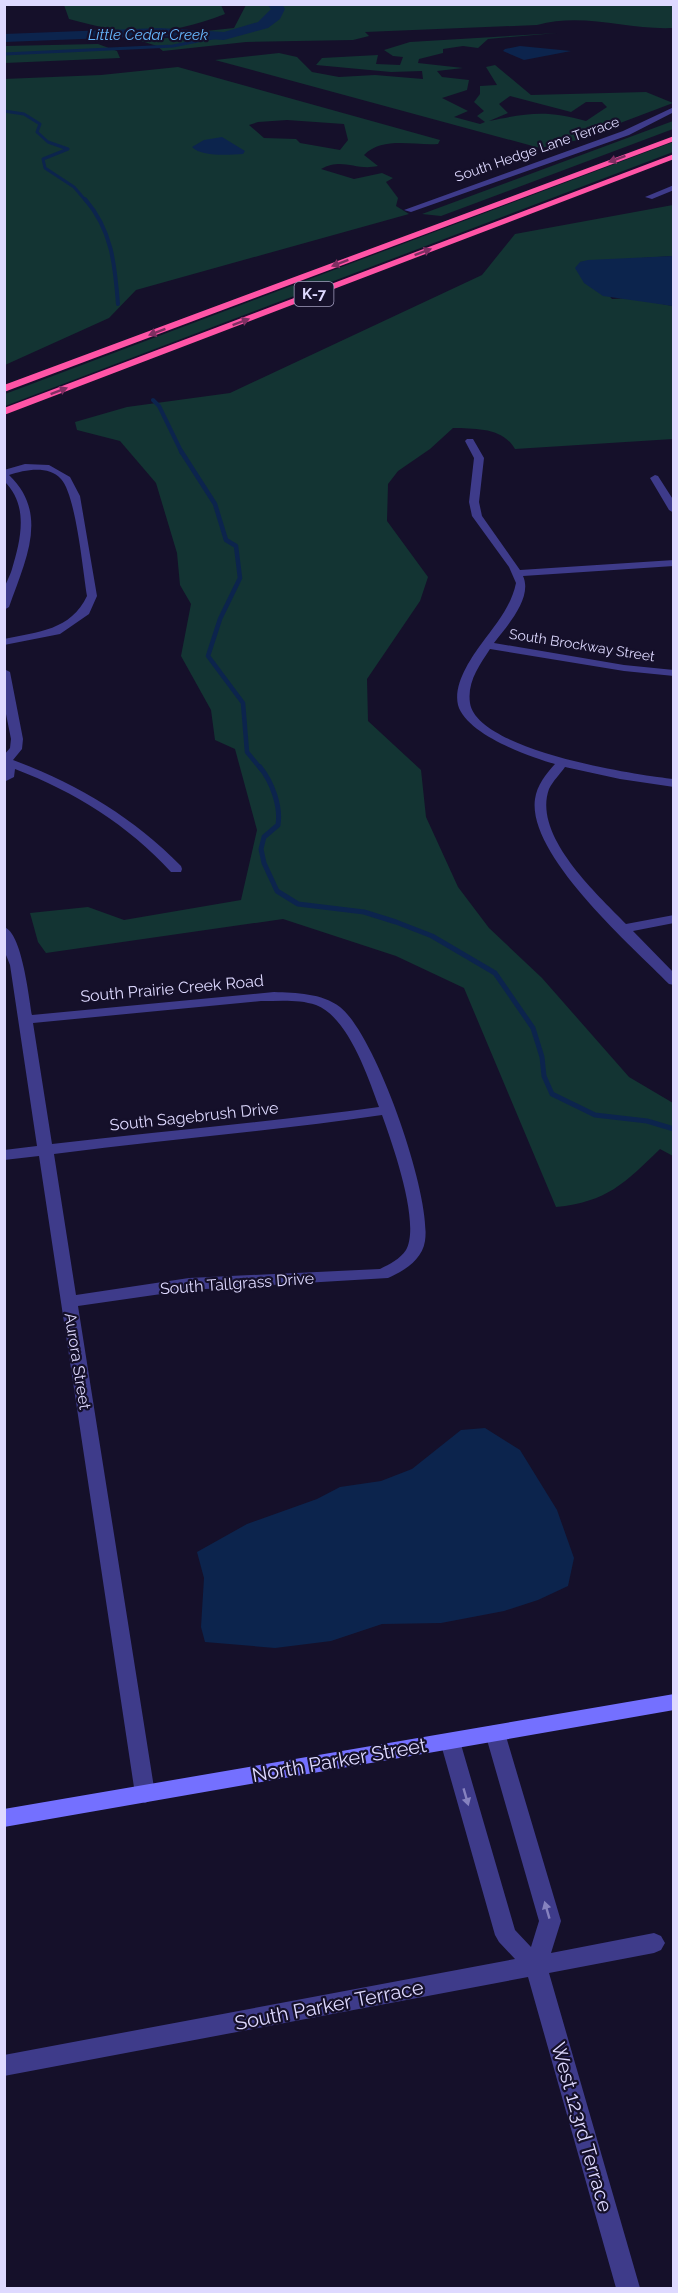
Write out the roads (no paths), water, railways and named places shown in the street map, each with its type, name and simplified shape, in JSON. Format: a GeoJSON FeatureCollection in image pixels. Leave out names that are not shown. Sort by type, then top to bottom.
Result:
{"type":"FeatureCollection","features":[{"type":"Feature","properties":{"kind":"highway","name":"K-7"},"geometry":{"type":"LineString","coordinates":[[4,389],[673,138]]}},
{"type":"Feature","properties":{"kind":"highway","name":"K-7"},"geometry":{"type":"LineString","coordinates":[[4,412],[674,156]]}},
{"type":"Feature","properties":{"kind":"street","name":"South Hedge Lane Terrace"},"geometry":{"type":"LineString","coordinates":[[408,210],[626,133],[674,109]]}},
{"type":"Feature","properties":{"kind":"street"},"geometry":{"type":"LineString","coordinates":[[649,197],[674,187]]}},
{"type":"Feature","properties":{"kind":"street"},"geometry":{"type":"LineString","coordinates":[[470,441],[479,458],[474,502],[477,516],[517,573],[521,583],[519,596],[486,645],[462,689],[470,714],[484,729],[503,741],[562,763],[621,777],[674,783]]}},
{"type":"Feature","properties":{"kind":"street"},"geometry":{"type":"LineString","coordinates":[[4,474],[26,467],[46,467],[61,472],[72,488],[92,596],[86,612],[56,632],[4,642]]}},
{"type":"Feature","properties":{"kind":"street"},"geometry":{"type":"LineString","coordinates":[[4,474],[16,483],[24,496],[29,518],[4,607]]}},
{"type":"Feature","properties":{"kind":"street"},"geometry":{"type":"LineString","coordinates":[[655,478],[674,510]]}},
{"type":"Feature","properties":{"kind":"street"},"geometry":{"type":"LineString","coordinates":[[517,573],[674,563]]}},
{"type":"Feature","properties":{"kind":"street","name":"South Brockway Street"},"geometry":{"type":"LineString","coordinates":[[486,645],[624,669],[674,673]]}},
{"type":"Feature","properties":{"kind":"street"},"geometry":{"type":"LineString","coordinates":[[4,672],[17,739],[16,749],[5,762]]}},
{"type":"Feature","properties":{"kind":"street"},"geometry":{"type":"LineString","coordinates":[[4,778],[10,774],[5,762]]}},
{"type":"Feature","properties":{"kind":"street"},"geometry":{"type":"LineString","coordinates":[[5,762],[83,796],[148,841],[176,870]]}},
{"type":"Feature","properties":{"kind":"street"},"geometry":{"type":"LineString","coordinates":[[562,763],[543,791],[542,816],[572,876],[674,981]]}},
{"type":"Feature","properties":{"kind":"street"},"geometry":{"type":"LineString","coordinates":[[623,929],[674,919]]}},
{"type":"Feature","properties":{"kind":"street","name":"Aurora Street"},"geometry":{"type":"LineString","coordinates":[[4,931],[17,965],[145,1794]]}},
{"type":"Feature","properties":{"kind":"street","name":"South Prairie Creek Road"},"geometry":{"type":"LineString","coordinates":[[24,1020],[248,999],[304,998],[333,1008],[344,1020],[365,1059],[387,1110]]}},
{"type":"Feature","properties":{"kind":"street","name":"South Sagebrush Drive"},"geometry":{"type":"LineString","coordinates":[[4,1155],[176,1134],[282,1125],[387,1110]]}},
{"type":"Feature","properties":{"kind":"street","name":"South Tallgrass Drive"},"geometry":{"type":"LineString","coordinates":[[69,1302],[189,1284],[368,1276],[382,1274],[404,1264],[413,1251],[419,1230],[408,1168],[387,1110]]}},
{"type":"Feature","properties":{"kind":"street","name":"North Parker Street"},"geometry":{"type":"LineString","coordinates":[[4,1818],[674,1702]]}},
{"type":"Feature","properties":{"kind":"street"},"geometry":{"type":"LineString","coordinates":[[495,1733],[550,1921],[536,1966]]}},
{"type":"Feature","properties":{"kind":"street","name":"West 123rd Terrace"},"geometry":{"type":"LineString","coordinates":[[450,1741],[506,1935],[536,1966],[628,2289]]}},
{"type":"Feature","properties":{"kind":"street","name":"South Parker Terrace"},"geometry":{"type":"LineString","coordinates":[[4,2066],[654,1943]]}},
{"type":"Feature","properties":{"kind":"water"},"geometry":{"type":"Polygon","coordinates":[[[520,46],[571,51],[524,60],[503,51],[520,46]]]}},
{"type":"Feature","properties":{"kind":"water"},"geometry":{"type":"Polygon","coordinates":[[[222,137],[245,151],[243,154],[209,154],[192,147],[204,140],[222,137]]]}},
{"type":"Feature","properties":{"kind":"water"},"geometry":{"type":"Polygon","coordinates":[[[673,256],[673,306],[603,296],[584,283],[575,268],[580,262],[588,260],[673,256]]]}},
{"type":"Feature","properties":{"kind":"water"},"geometry":{"type":"Polygon","coordinates":[[[485,1428],[520,1450],[557,1510],[574,1558],[568,1586],[538,1600],[504,1611],[441,1623],[382,1624],[331,1641],[275,1648],[205,1642],[201,1627],[204,1578],[197,1552],[247,1524],[317,1499],[340,1487],[381,1481],[412,1469],[461,1430],[485,1428]]]}},
{"type":"Feature","properties":{"kind":"waterway","name":"Little Cedar Creek"},"geometry":{"type":"LineString","coordinates":[[4,38],[160,32],[224,36],[247,32],[270,21],[278,9],[274,4]]}},
{"type":"Feature","properties":{"kind":"waterway"},"geometry":{"type":"LineString","coordinates":[[4,54],[173,46],[222,36]]}},
{"type":"Feature","properties":{"kind":"waterway"},"geometry":{"type":"LineString","coordinates":[[4,111],[24,114],[40,124],[37,132],[48,142],[68,149],[43,159],[45,168],[74,187],[86,201]]}},
{"type":"Feature","properties":{"kind":"waterway"},"geometry":{"type":"LineString","coordinates":[[85,199],[107,236],[118,304]]}},
{"type":"Feature","properties":{"kind":"waterway"},"geometry":{"type":"LineString","coordinates":[[153,400],[159,406],[181,451]]}},
{"type":"Feature","properties":{"kind":"waterway"},"geometry":{"type":"LineString","coordinates":[[181,451],[215,504],[226,540],[236,546],[240,578],[220,619],[208,656],[243,703],[247,752],[261,769]]}},
{"type":"Feature","properties":{"kind":"waterway"},"geometry":{"type":"LineString","coordinates":[[260,767],[272,787],[277,802],[278,825],[264,837],[261,849],[264,863],[277,891],[298,904],[364,912],[396,922],[432,936],[495,973],[533,1028],[542,1057],[544,1076],[552,1094],[595,1115],[647,1121],[674,1129]]}}]}
